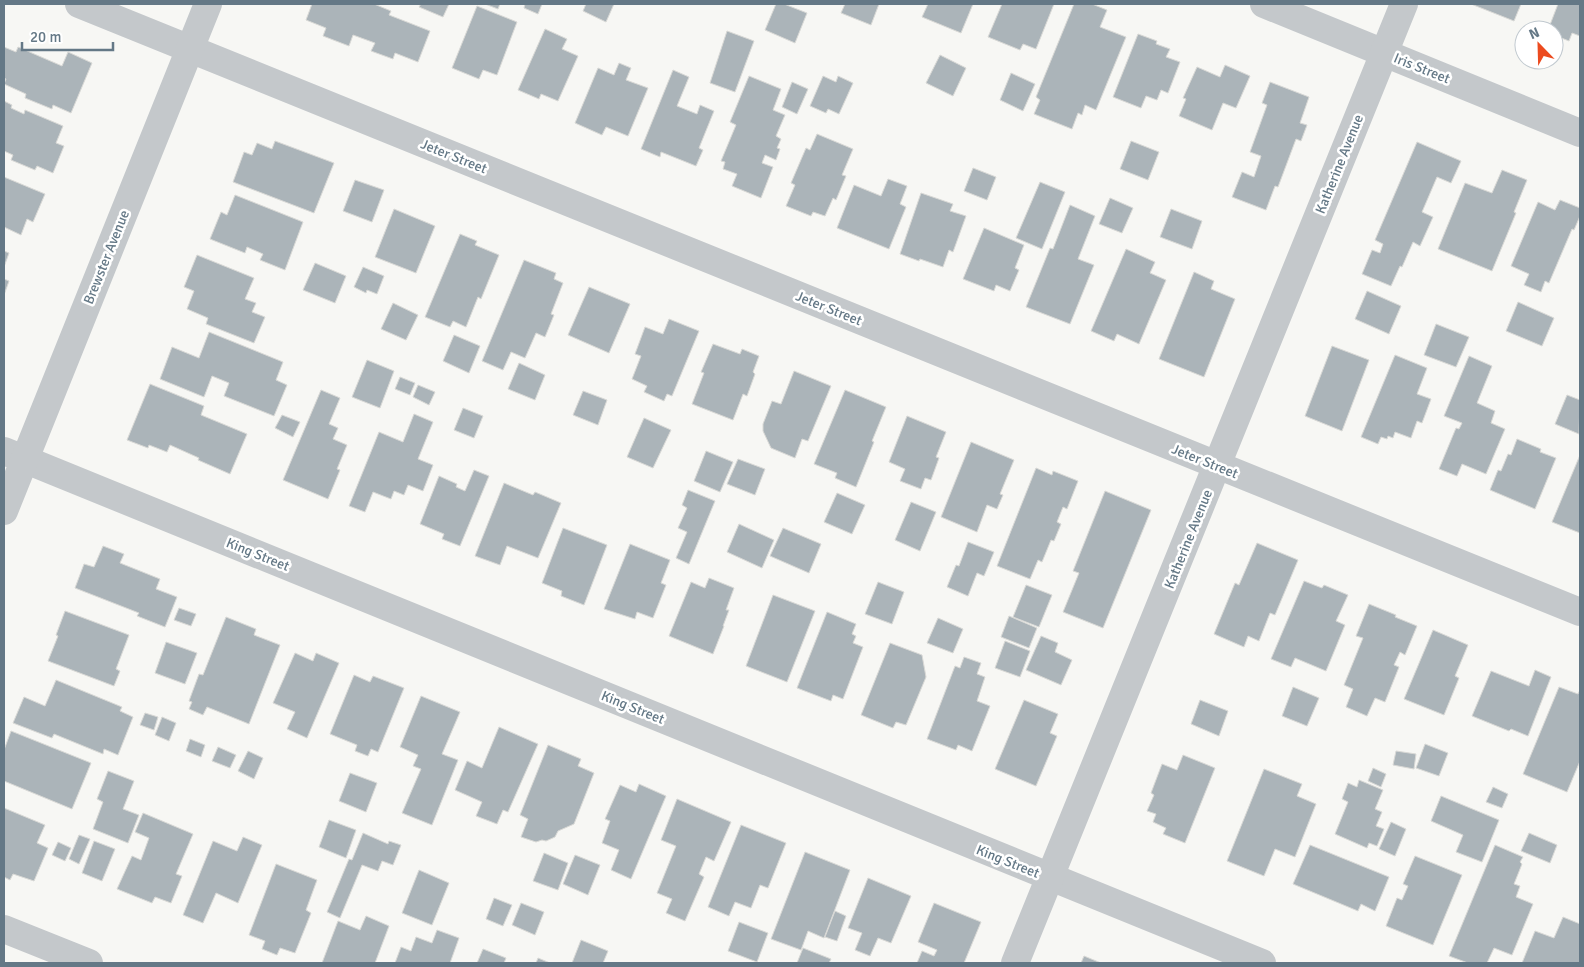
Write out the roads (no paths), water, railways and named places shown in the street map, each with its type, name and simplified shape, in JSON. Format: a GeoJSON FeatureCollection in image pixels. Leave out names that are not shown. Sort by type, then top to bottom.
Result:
{"type":"FeatureCollection","features":[{"type":"Feature","properties":{"kind":"street","name":"Jeter Street"},"geometry":{"type":"LineString","coordinates":[[79,4],[1580,612]]}},
{"type":"Feature","properties":{"kind":"street","name":"Brewster Avenue"},"geometry":{"type":"LineString","coordinates":[[4,511],[14,455],[208,4]]}},
{"type":"Feature","properties":{"kind":"street","name":"Iris Street"},"geometry":{"type":"LineString","coordinates":[[1264,4],[1580,133]]}},
{"type":"Feature","properties":{"kind":"street","name":"Katherine Avenue"},"geometry":{"type":"LineString","coordinates":[[1016,963],[1369,90],[1386,53],[1404,4]]}},
{"type":"Feature","properties":{"kind":"street","name":"King Street"},"geometry":{"type":"LineString","coordinates":[[14,455],[1262,963]]}},
{"type":"Feature","properties":{"kind":"street"},"geometry":{"type":"LineString","coordinates":[[4,929],[89,963]]}}]}
